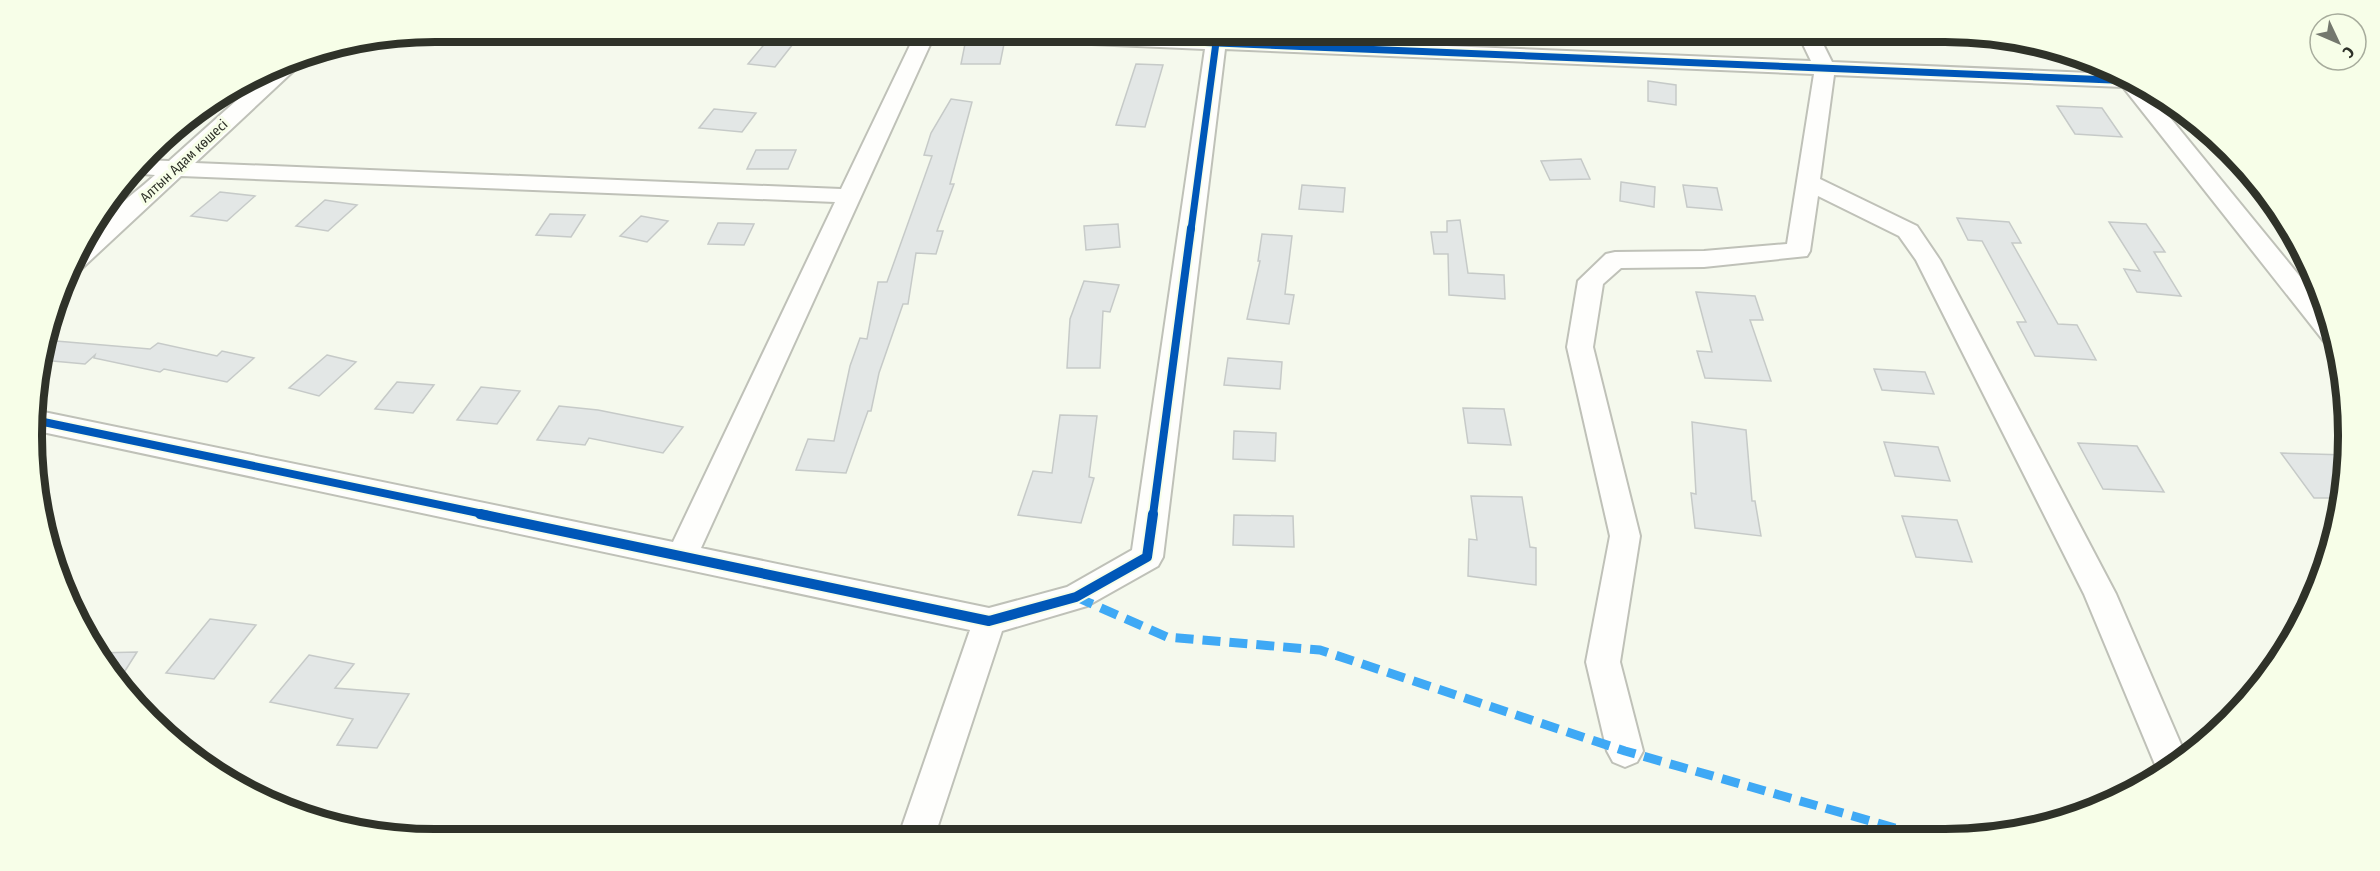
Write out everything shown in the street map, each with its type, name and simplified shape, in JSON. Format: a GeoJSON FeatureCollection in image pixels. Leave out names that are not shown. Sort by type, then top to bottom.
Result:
{"type":"FeatureCollection","features":[{"type":"Feature","properties":{"kind":"street"},"geometry":{"type":"LineString","coordinates":[[681,557],[921,42]]}},
{"type":"Feature","properties":{"kind":"street"},"geometry":{"type":"LineString","coordinates":[[43,422],[989,621],[1076,597],[1147,557],[1217,42]]}},
{"type":"Feature","properties":{"kind":"street"},"geometry":{"type":"LineString","coordinates":[[1269,42],[1513,56],[2106,77]]}},
{"type":"Feature","properties":{"kind":"street"},"geometry":{"type":"LineString","coordinates":[[1510,42],[1513,56]]}},
{"type":"Feature","properties":{"kind":"street"},"geometry":{"type":"LineString","coordinates":[[1625,751],[1603,662],[1625,536],[1580,347],[1591,281],[1616,260],[1704,260],[1798,251],[1825,68],[1812,42]]}},
{"type":"Feature","properties":{"kind":"street","name":"Алтын Адам көшесі"},"geometry":{"type":"LineString","coordinates":[[92,245],[276,76]]}},
{"type":"Feature","properties":{"kind":"street"},"geometry":{"type":"LineString","coordinates":[[2144,97],[2320,320]]}},
{"type":"Feature","properties":{"kind":"street"},"geometry":{"type":"LineString","coordinates":[[148,168],[850,196]]}},
{"type":"Feature","properties":{"kind":"street"},"geometry":{"type":"LineString","coordinates":[[1808,182],[1908,231],[1928,260],[2100,594],[2169,759]]}},
{"type":"Feature","properties":{"kind":"street"},"geometry":{"type":"LineString","coordinates":[[919,829],[989,621]]}},
{"type":"Feature","properties":{"kind":"building"},"geometry":{"type":"Polygon","coordinates":[[[766,42],[793,44],[775,67],[748,64],[766,42]]]}},
{"type":"Feature","properties":{"kind":"building"},"geometry":{"type":"Polygon","coordinates":[[[965,44],[1004,44],[1000,64],[961,64],[965,44]]]}},
{"type":"Feature","properties":{"kind":"building"},"geometry":{"type":"Polygon","coordinates":[[[1136,64],[1163,65],[1145,127],[1116,125],[1136,64]]]}},
{"type":"Feature","properties":{"kind":"building"},"geometry":{"type":"Polygon","coordinates":[[[1648,81],[1676,85],[1676,105],[1648,101],[1648,81]]]}},
{"type":"Feature","properties":{"kind":"building"},"geometry":{"type":"Polygon","coordinates":[[[951,99],[972,102],[950,184],[954,184],[937,231],[943,231],[936,254],[916,253],[908,304],[903,304],[879,373],[871,411],[868,411],[846,473],[796,470],[808,439],[834,441],[850,366],[860,338],[867,339],[878,282],[887,282],[932,156],[924,155],[931,133],[951,99]]]}},
{"type":"Feature","properties":{"kind":"building"},"geometry":{"type":"Polygon","coordinates":[[[2057,106],[2102,108],[2122,137],[2075,134],[2057,106]]]}},
{"type":"Feature","properties":{"kind":"building"},"geometry":{"type":"Polygon","coordinates":[[[714,109],[756,113],[742,132],[699,128],[714,109]]]}},
{"type":"Feature","properties":{"kind":"building"},"geometry":{"type":"Polygon","coordinates":[[[756,150],[796,150],[788,169],[747,169],[756,150]]]}},
{"type":"Feature","properties":{"kind":"building"},"geometry":{"type":"Polygon","coordinates":[[[1581,159],[1590,179],[1550,180],[1541,161],[1581,159]]]}},
{"type":"Feature","properties":{"kind":"building"},"geometry":{"type":"Polygon","coordinates":[[[1621,182],[1655,187],[1654,207],[1620,201],[1621,182]]]}},
{"type":"Feature","properties":{"kind":"building"},"geometry":{"type":"Polygon","coordinates":[[[1302,185],[1345,188],[1343,212],[1299,209],[1302,185]]]}},
{"type":"Feature","properties":{"kind":"building"},"geometry":{"type":"Polygon","coordinates":[[[1683,185],[1717,188],[1722,210],[1687,207],[1683,185]]]}},
{"type":"Feature","properties":{"kind":"building"},"geometry":{"type":"Polygon","coordinates":[[[220,192],[255,196],[227,221],[191,216],[220,192]]]}},
{"type":"Feature","properties":{"kind":"building"},"geometry":{"type":"Polygon","coordinates":[[[325,200],[357,205],[328,231],[296,226],[325,200]]]}},
{"type":"Feature","properties":{"kind":"building"},"geometry":{"type":"Polygon","coordinates":[[[550,214],[585,215],[571,237],[536,235],[550,214]]]}},
{"type":"Feature","properties":{"kind":"building"},"geometry":{"type":"Polygon","coordinates":[[[641,216],[668,221],[647,242],[620,236],[641,216]]]}},
{"type":"Feature","properties":{"kind":"building"},"geometry":{"type":"Polygon","coordinates":[[[1957,218],[2009,222],[2021,243],[2012,243],[2058,324],[2077,325],[2096,360],[2035,356],[2017,322],[2026,322],[1982,241],[1968,240],[1957,218]]]}},
{"type":"Feature","properties":{"kind":"building"},"geometry":{"type":"Polygon","coordinates":[[[1460,220],[1468,273],[1504,275],[1505,299],[1449,295],[1448,254],[1434,254],[1431,232],[1447,232],[1447,221],[1460,220]]]}},
{"type":"Feature","properties":{"kind":"building"},"geometry":{"type":"Polygon","coordinates":[[[2109,222],[2146,224],[2165,252],[2154,252],[2181,296],[2137,292],[2124,269],[2140,271],[2109,222]]]}},
{"type":"Feature","properties":{"kind":"building"},"geometry":{"type":"Polygon","coordinates":[[[718,223],[754,224],[744,245],[708,244],[718,223]]]}},
{"type":"Feature","properties":{"kind":"building"},"geometry":{"type":"Polygon","coordinates":[[[1118,224],[1120,247],[1086,250],[1084,226],[1118,224]]]}},
{"type":"Feature","properties":{"kind":"building"},"geometry":{"type":"Polygon","coordinates":[[[1262,234],[1292,236],[1285,294],[1294,295],[1289,324],[1247,319],[1260,261],[1258,261],[1262,234]]]}},
{"type":"Feature","properties":{"kind":"building"},"geometry":{"type":"Polygon","coordinates":[[[1084,281],[1119,285],[1110,312],[1103,311],[1100,368],[1067,368],[1070,319],[1084,281]]]}},
{"type":"Feature","properties":{"kind":"building"},"geometry":{"type":"Polygon","coordinates":[[[1696,292],[1755,296],[1763,320],[1750,320],[1771,381],[1705,378],[1697,351],[1712,352],[1696,292]]]}},
{"type":"Feature","properties":{"kind":"building"},"geometry":{"type":"Polygon","coordinates":[[[56,341],[150,349],[158,343],[217,356],[222,351],[254,358],[227,382],[164,369],[160,372],[94,358],[95,355],[85,364],[50,361],[53,344],[56,341]]]}},
{"type":"Feature","properties":{"kind":"building"},"geometry":{"type":"Polygon","coordinates":[[[327,355],[356,362],[319,396],[289,388],[327,355]]]}},
{"type":"Feature","properties":{"kind":"building"},"geometry":{"type":"Polygon","coordinates":[[[1228,358],[1282,362],[1280,389],[1224,385],[1228,358]]]}},
{"type":"Feature","properties":{"kind":"building"},"geometry":{"type":"Polygon","coordinates":[[[1874,369],[1925,372],[1934,394],[1882,390],[1874,369]]]}},
{"type":"Feature","properties":{"kind":"building"},"geometry":{"type":"Polygon","coordinates":[[[397,382],[434,385],[413,413],[375,409],[397,382]]]}},
{"type":"Feature","properties":{"kind":"building"},"geometry":{"type":"Polygon","coordinates":[[[481,387],[520,391],[497,424],[457,420],[481,387]]]}},
{"type":"Feature","properties":{"kind":"building"},"geometry":{"type":"Polygon","coordinates":[[[559,406],[598,410],[683,427],[663,453],[589,438],[585,445],[537,440],[559,406]]]}},
{"type":"Feature","properties":{"kind":"building"},"geometry":{"type":"Polygon","coordinates":[[[1463,408],[1504,409],[1511,445],[1468,443],[1463,408]]]}},
{"type":"Feature","properties":{"kind":"building"},"geometry":{"type":"Polygon","coordinates":[[[1060,415],[1097,416],[1089,477],[1094,478],[1081,523],[1018,515],[1033,471],[1052,473],[1060,415]]]}},
{"type":"Feature","properties":{"kind":"building"},"geometry":{"type":"Polygon","coordinates":[[[1692,422],[1746,430],[1752,501],[1755,501],[1761,536],[1695,528],[1691,493],[1696,494],[1692,422]]]}},
{"type":"Feature","properties":{"kind":"building"},"geometry":{"type":"Polygon","coordinates":[[[1234,431],[1276,433],[1275,461],[1233,459],[1234,431]]]}},
{"type":"Feature","properties":{"kind":"building"},"geometry":{"type":"Polygon","coordinates":[[[1884,442],[1938,447],[1950,481],[1895,476],[1884,442]]]}},
{"type":"Feature","properties":{"kind":"building"},"geometry":{"type":"Polygon","coordinates":[[[2078,443],[2137,446],[2164,492],[2103,489],[2078,443]]]}},
{"type":"Feature","properties":{"kind":"building"},"geometry":{"type":"Polygon","coordinates":[[[2281,453],[2337,455],[2333,498],[2314,498],[2281,453]]]}},
{"type":"Feature","properties":{"kind":"building"},"geometry":{"type":"Polygon","coordinates":[[[1471,496],[1522,497],[1530,547],[1536,548],[1536,585],[1468,576],[1469,539],[1477,540],[1471,496]]]}},
{"type":"Feature","properties":{"kind":"building"},"geometry":{"type":"Polygon","coordinates":[[[1234,515],[1293,516],[1294,547],[1233,545],[1234,515]]]}},
{"type":"Feature","properties":{"kind":"building"},"geometry":{"type":"Polygon","coordinates":[[[1902,516],[1957,520],[1972,562],[1916,557],[1902,516]]]}},
{"type":"Feature","properties":{"kind":"building"},"geometry":{"type":"Polygon","coordinates":[[[210,619],[256,625],[214,679],[166,673],[210,619]]]}},
{"type":"Feature","properties":{"kind":"building"},"geometry":{"type":"Polygon","coordinates":[[[137,652],[123,675],[107,653],[137,652]]]}},
{"type":"Feature","properties":{"kind":"building"},"geometry":{"type":"Polygon","coordinates":[[[309,655],[354,664],[335,688],[409,694],[377,748],[337,745],[353,719],[270,702],[309,655]]]}},
{"type":"Feature","properties":{"kind":"marked path"},"geometry":{"type":"LineString","coordinates":[[1076,597],[1167,637],[1320,650],[1625,751],[1898,829]]}},
{"type":"Feature","properties":{"kind":"cycle path"},"geometry":{"type":"LineString","coordinates":[[1191,42],[2113,80]]}},
{"type":"Feature","properties":{"kind":"cycle path"},"geometry":{"type":"LineString","coordinates":[[43,422],[989,621],[1076,597],[1147,557],[1216,42]]}}]}
